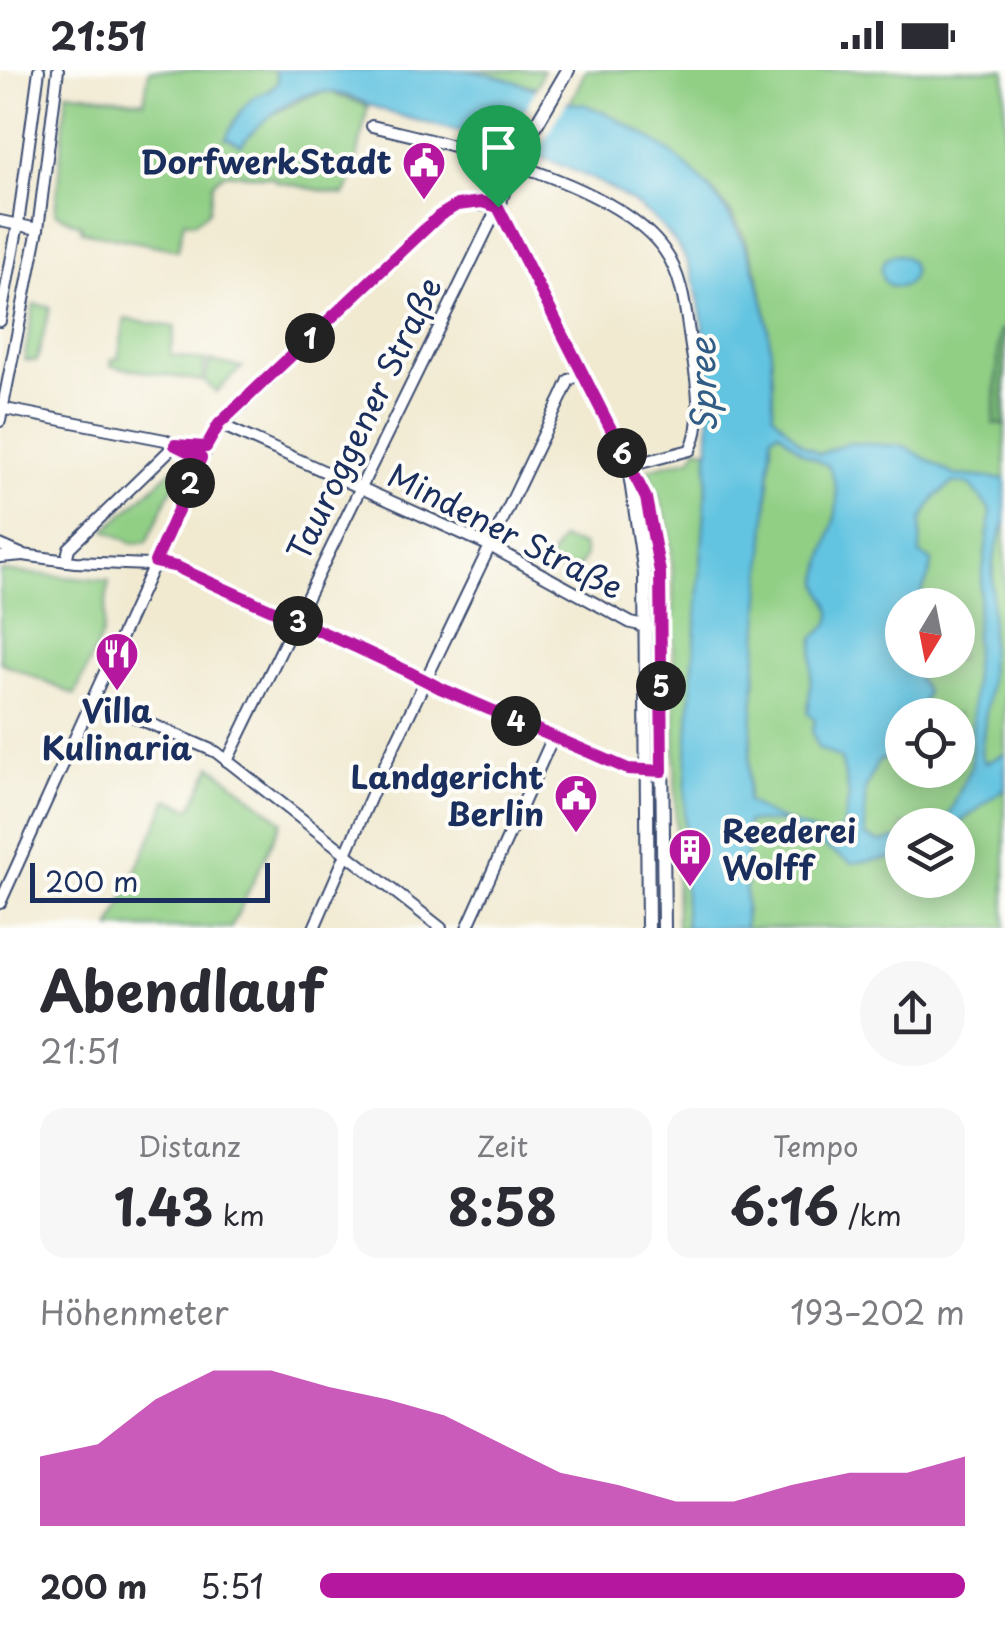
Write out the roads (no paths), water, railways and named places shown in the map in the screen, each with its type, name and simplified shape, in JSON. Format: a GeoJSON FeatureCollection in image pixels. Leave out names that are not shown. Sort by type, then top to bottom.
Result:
{"type":"FeatureCollection","features":[{"type":"Feature","properties":{"kind":"main road"},"geometry":{"type":"LineString","coordinates":[[568,70],[520,150],[498,207],[646,498],[653,531],[660,572],[653,626],[654,771],[648,928]]}},
{"type":"Feature","properties":{"kind":"main road"},"geometry":{"type":"LineString","coordinates":[[654,771],[664,928]]}},
{"type":"Feature","properties":{"kind":"street"},"geometry":{"type":"LineString","coordinates":[[0,321],[18,224],[38,70]]}},
{"type":"Feature","properties":{"kind":"street"},"geometry":{"type":"LineString","coordinates":[[0,421],[38,228],[58,70]]}},
{"type":"Feature","properties":{"kind":"street"},"geometry":{"type":"LineString","coordinates":[[372,126],[513,164],[626,215],[663,248],[678,277],[698,388],[694,441],[690,450],[629,466]]}},
{"type":"Feature","properties":{"kind":"street"},"geometry":{"type":"LineString","coordinates":[[0,904],[219,424],[445,211],[463,204],[498,207]]}},
{"type":"Feature","properties":{"kind":"street","name":"Tauroggener Straße"},"geometry":{"type":"LineString","coordinates":[[227,761],[498,207]]}},
{"type":"Feature","properties":{"kind":"street"},"geometry":{"type":"LineString","coordinates":[[0,221],[38,228]]}},
{"type":"Feature","properties":{"kind":"street"},"geometry":{"type":"LineString","coordinates":[[314,928],[345,853],[570,380],[582,374]]}},
{"type":"Feature","properties":{"kind":"street"},"geometry":{"type":"LineString","coordinates":[[1,408],[204,452]]}},
{"type":"Feature","properties":{"kind":"street","name":"Mindener Straße"},"geometry":{"type":"LineString","coordinates":[[219,424],[490,546],[630,623],[653,626]]}},
{"type":"Feature","properties":{"kind":"street"},"geometry":{"type":"LineString","coordinates":[[66,561],[69,548],[175,445]]}},
{"type":"Feature","properties":{"kind":"street"},"geometry":{"type":"LineString","coordinates":[[0,545],[23,554],[66,561],[155,562],[177,567],[553,737],[628,769],[654,771]]}},
{"type":"Feature","properties":{"kind":"street"},"geometry":{"type":"LineString","coordinates":[[0,557],[23,554]]}},
{"type":"Feature","properties":{"kind":"street"},"geometry":{"type":"LineString","coordinates":[[93,698],[216,752],[442,928]]}},
{"type":"Feature","properties":{"kind":"street"},"geometry":{"type":"LineString","coordinates":[[467,928],[553,737]]}},
{"type":"Feature","properties":{"kind":"water"},"geometry":{"type":"Polygon","coordinates":[[[275,70],[479,72],[588,106],[637,131],[678,159],[710,190],[735,226],[753,266],[772,360],[773,414],[802,444],[820,454],[847,443],[904,446],[954,475],[1005,479],[1005,520],[993,561],[989,688],[981,753],[985,763],[1005,754],[1005,788],[975,811],[975,808],[952,808],[961,788],[975,788],[975,630],[991,511],[970,485],[954,482],[936,496],[921,521],[920,554],[932,561],[923,588],[885,588],[885,678],[918,678],[926,692],[924,698],[885,698],[885,758],[878,761],[865,790],[865,836],[885,841],[885,859],[852,863],[780,822],[747,822],[745,928],[686,928],[686,786],[707,481],[709,385],[695,285],[679,248],[651,217],[615,191],[572,170],[527,152],[392,113],[338,93],[317,92],[292,101],[241,145],[226,138],[246,105],[278,82],[275,70]],[[779,431],[772,435],[747,801],[769,815],[827,837],[843,828],[849,795],[841,759],[818,748],[812,731],[815,720],[808,714],[814,638],[827,625],[831,614],[820,578],[837,509],[828,466],[802,452],[779,431]]]}},
{"type":"Feature","properties":{"kind":"water"},"geometry":{"type":"Polygon","coordinates":[[[897,255],[909,259],[913,271],[909,283],[897,287],[885,283],[881,271],[885,259],[897,255]]]}},
{"type":"Feature","properties":{"kind":"place","name":"DorfwerkStadt"},"geometry":{"type":"Point","coordinates":[424,201]}},
{"type":"Feature","properties":{"kind":"place","name":"Villa Kulinaria"},"geometry":{"type":"Point","coordinates":[117,692]}},
{"type":"Feature","properties":{"kind":"place","name":"Landgericht Berlin"},"geometry":{"type":"Point","coordinates":[576,834]}},
{"type":"Feature","properties":{"kind":"place","name":"Reederei Wolff"},"geometry":{"type":"Point","coordinates":[690,888]}},
{"type":"Feature","properties":{"kind":"water label","name":"Spree"},"geometry":{"type":"Point","coordinates":[704,385]}}]}
